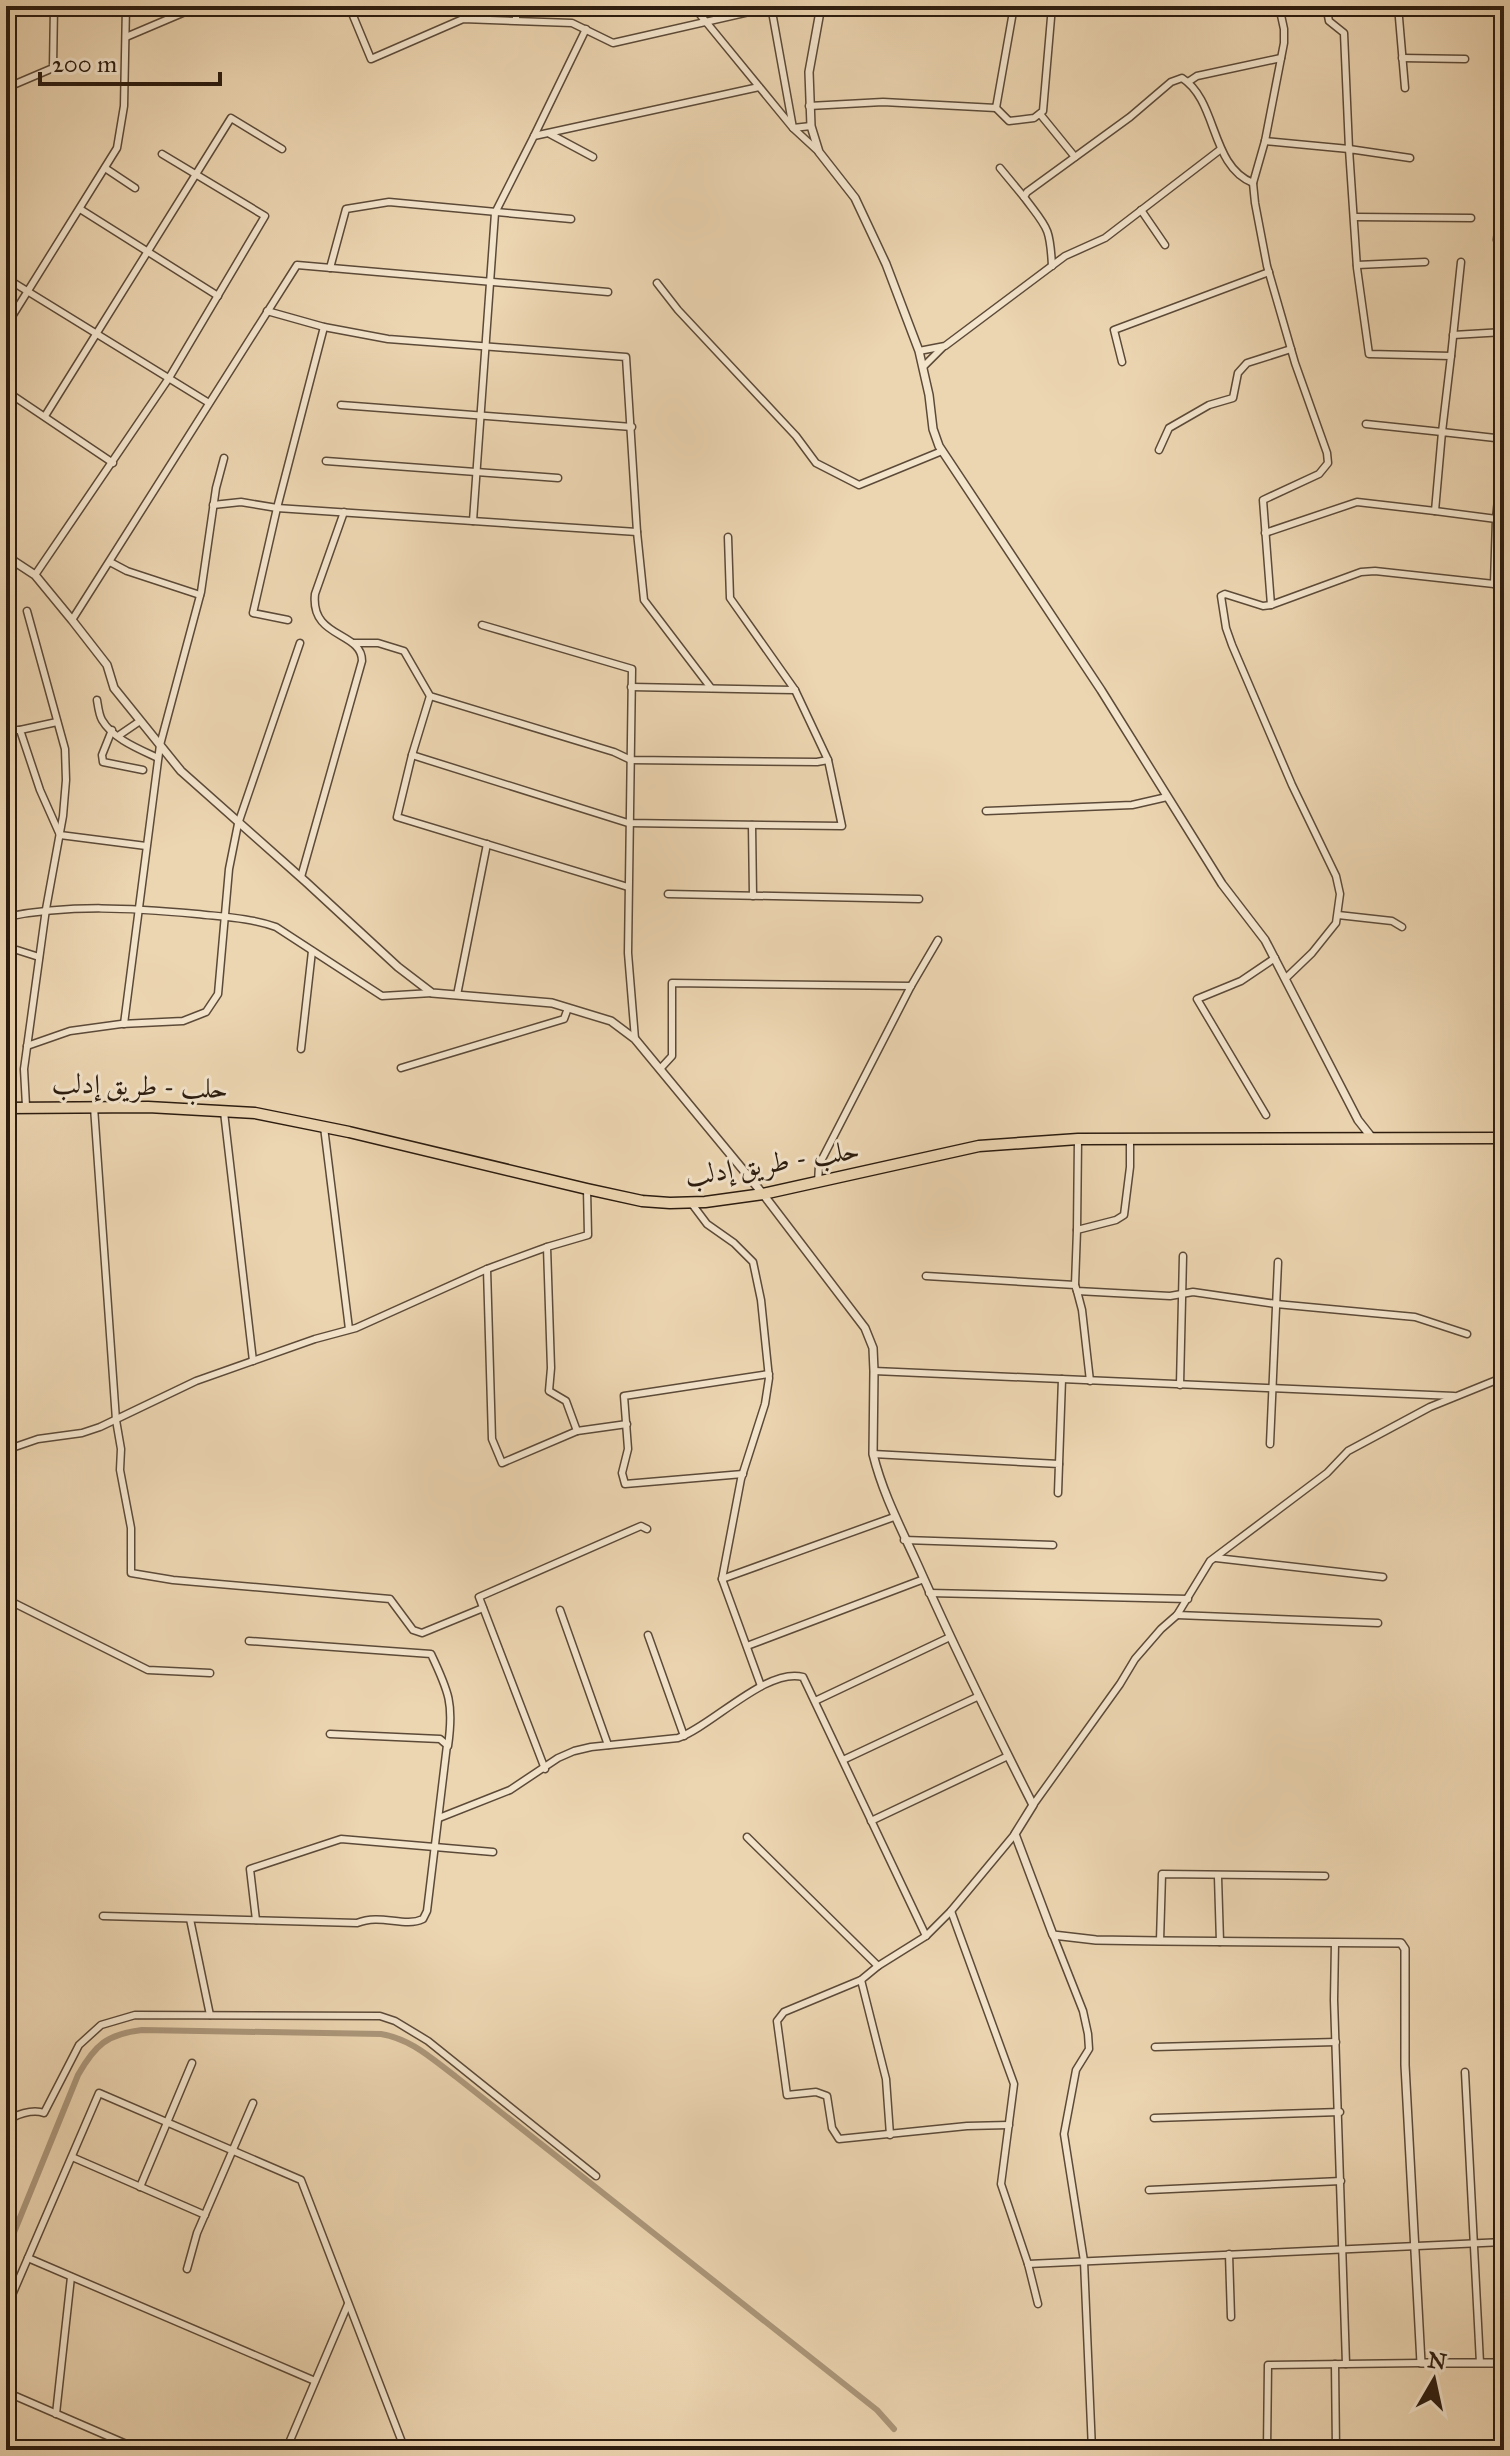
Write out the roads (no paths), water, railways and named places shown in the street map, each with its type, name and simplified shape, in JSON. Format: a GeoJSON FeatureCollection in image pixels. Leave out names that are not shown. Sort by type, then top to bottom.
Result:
{"type":"FeatureCollection","features":[{"type":"Feature","properties":{"kind":"highway","name":"حلب - طريق إدلب"},"geometry":{"type":"LineString","coordinates":[[6,1108],[94,1107],[255,1113],[642,1201],[691,1202],[763,1194],[979,1146],[1078,1139],[1504,1138]]}},
{"type":"Feature","properties":{"kind":"street"},"geometry":{"type":"LineString","coordinates":[[6,88],[53,68],[54,6]]}},
{"type":"Feature","properties":{"kind":"street"},"geometry":{"type":"LineString","coordinates":[[6,326],[117,148],[124,106],[126,6]]}},
{"type":"Feature","properties":{"kind":"street"},"geometry":{"type":"LineString","coordinates":[[126,37],[199,6]]}},
{"type":"Feature","properties":{"kind":"street"},"geometry":{"type":"LineString","coordinates":[[349,6],[371,59],[463,19],[572,23],[613,43],[771,7],[793,128]]}},
{"type":"Feature","properties":{"kind":"street"},"geometry":{"type":"LineString","coordinates":[[516,6],[516,20]]}},
{"type":"Feature","properties":{"kind":"street"},"geometry":{"type":"LineString","coordinates":[[693,6],[855,198],[886,264],[919,351],[933,429],[942,451],[1019,565],[1222,884],[1275,958],[1358,1120],[1374,1140]]}},
{"type":"Feature","properties":{"kind":"street"},"geometry":{"type":"LineString","coordinates":[[819,152],[811,126],[809,72],[821,6]]}},
{"type":"Feature","properties":{"kind":"street"},"geometry":{"type":"LineString","coordinates":[[996,108],[1014,6]]}},
{"type":"Feature","properties":{"kind":"street"},"geometry":{"type":"LineString","coordinates":[[809,106],[883,102],[996,108],[1009,121],[1034,118],[1043,111],[1052,6]]}},
{"type":"Feature","properties":{"kind":"street"},"geometry":{"type":"LineString","coordinates":[[1271,605],[1263,500],[1319,474],[1328,463],[1269,272],[1253,183],[1265,141],[1285,36],[1279,6]]}},
{"type":"Feature","properties":{"kind":"street"},"geometry":{"type":"LineString","coordinates":[[1326,6],[1329,21],[1343,30],[1345,36],[1357,265],[1369,354],[1451,356]]}},
{"type":"Feature","properties":{"kind":"street"},"geometry":{"type":"LineString","coordinates":[[1398,6],[1405,88]]}},
{"type":"Feature","properties":{"kind":"street"},"geometry":{"type":"LineString","coordinates":[[473,521],[495,213],[586,29]]}},
{"type":"Feature","properties":{"kind":"street"},"geometry":{"type":"LineString","coordinates":[[1188,82],[1197,76],[1281,58]]}},
{"type":"Feature","properties":{"kind":"street"},"geometry":{"type":"LineString","coordinates":[[1402,58],[1465,59]]}},
{"type":"Feature","properties":{"kind":"street"},"geometry":{"type":"LineString","coordinates":[[1024,197],[1171,82],[1182,78],[1200,100],[1221,149],[1246,181],[1253,183]]}},
{"type":"Feature","properties":{"kind":"street"},"geometry":{"type":"LineString","coordinates":[[534,136],[759,87]]}},
{"type":"Feature","properties":{"kind":"street"},"geometry":{"type":"LineString","coordinates":[[1040,114],[1075,157]]}},
{"type":"Feature","properties":{"kind":"street"},"geometry":{"type":"LineString","coordinates":[[45,416],[231,118],[282,149]]}},
{"type":"Feature","properties":{"kind":"street"},"geometry":{"type":"LineString","coordinates":[[793,128],[811,126]]}},
{"type":"Feature","properties":{"kind":"street"},"geometry":{"type":"LineString","coordinates":[[549,133],[593,157]]}},
{"type":"Feature","properties":{"kind":"street"},"geometry":{"type":"LineString","coordinates":[[1265,141],[1410,158]]}},
{"type":"Feature","properties":{"kind":"street"},"geometry":{"type":"LineString","coordinates":[[923,367],[945,346],[1065,256],[1105,238],[1221,149]]}},
{"type":"Feature","properties":{"kind":"street"},"geometry":{"type":"LineString","coordinates":[[35,575],[169,378],[265,216],[162,154]]}},
{"type":"Feature","properties":{"kind":"street"},"geometry":{"type":"LineString","coordinates":[[105,168],[135,188]]}},
{"type":"Feature","properties":{"kind":"street"},"geometry":{"type":"LineString","coordinates":[[1000,168],[1042,218],[1051,235],[1052,266]]}},
{"type":"Feature","properties":{"kind":"street"},"geometry":{"type":"LineString","coordinates":[[1504,175],[1502,218],[1497,240],[1504,248]]}},
{"type":"Feature","properties":{"kind":"street"},"geometry":{"type":"LineString","coordinates":[[330,268],[346,209],[389,202],[571,219]]}},
{"type":"Feature","properties":{"kind":"street"},"geometry":{"type":"LineString","coordinates":[[80,209],[218,296]]}},
{"type":"Feature","properties":{"kind":"street"},"geometry":{"type":"LineString","coordinates":[[1141,210],[1165,245]]}},
{"type":"Feature","properties":{"kind":"street"},"geometry":{"type":"LineString","coordinates":[[1355,217],[1471,218]]}},
{"type":"Feature","properties":{"kind":"street"},"geometry":{"type":"LineString","coordinates":[[1357,265],[1425,262]]}},
{"type":"Feature","properties":{"kind":"street"},"geometry":{"type":"LineString","coordinates":[[1435,511],[1461,262]]}},
{"type":"Feature","properties":{"kind":"street"},"geometry":{"type":"LineString","coordinates":[[72,620],[297,265],[608,292]]}},
{"type":"Feature","properties":{"kind":"street"},"geometry":{"type":"LineString","coordinates":[[1122,362],[1114,330],[1269,272]]}},
{"type":"Feature","properties":{"kind":"street"},"geometry":{"type":"LineString","coordinates":[[6,278],[209,403]]}},
{"type":"Feature","properties":{"kind":"street"},"geometry":{"type":"LineString","coordinates":[[657,283],[823,469],[859,485],[942,451]]}},
{"type":"Feature","properties":{"kind":"street"},"geometry":{"type":"LineString","coordinates":[[267,311],[324,327],[388,339],[626,357],[644,600],[711,688]]}},
{"type":"Feature","properties":{"kind":"street"},"geometry":{"type":"LineString","coordinates":[[288,620],[253,613],[324,327]]}},
{"type":"Feature","properties":{"kind":"street"},"geometry":{"type":"LineString","coordinates":[[1453,335],[1504,332]]}},
{"type":"Feature","properties":{"kind":"street"},"geometry":{"type":"LineString","coordinates":[[919,351],[945,346]]}},
{"type":"Feature","properties":{"kind":"street"},"geometry":{"type":"LineString","coordinates":[[1159,450],[1169,428],[1209,405],[1233,398],[1238,373],[1247,363],[1291,349]]}},
{"type":"Feature","properties":{"kind":"street"},"geometry":{"type":"LineString","coordinates":[[6,391],[113,463]]}},
{"type":"Feature","properties":{"kind":"street"},"geometry":{"type":"LineString","coordinates":[[341,405],[632,427]]}},
{"type":"Feature","properties":{"kind":"street"},"geometry":{"type":"LineString","coordinates":[[1366,424],[1504,440],[1494,584]]}},
{"type":"Feature","properties":{"kind":"street"},"geometry":{"type":"LineString","coordinates":[[124,1024],[160,745],[200,595],[213,505],[224,458]]}},
{"type":"Feature","properties":{"kind":"street"},"geometry":{"type":"LineString","coordinates":[[326,461],[558,478]]}},
{"type":"Feature","properties":{"kind":"street"},"geometry":{"type":"LineString","coordinates":[[213,505],[241,502],[277,508],[637,532]]}},
{"type":"Feature","properties":{"kind":"street"},"geometry":{"type":"LineString","coordinates":[[1265,533],[1357,502],[1500,520]]}},
{"type":"Feature","properties":{"kind":"street"},"geometry":{"type":"LineString","coordinates":[[301,877],[362,661],[362,654],[353,643],[328,629],[318,619],[314,605],[315,594],[344,512]]}},
{"type":"Feature","properties":{"kind":"street"},"geometry":{"type":"LineString","coordinates":[[412,755],[628,823],[842,826],[828,760],[795,690],[730,598],[728,537]]}},
{"type":"Feature","properties":{"kind":"street"},"geometry":{"type":"LineString","coordinates":[[6,556],[35,575],[72,620],[107,665],[114,688],[181,771],[398,967],[432,993]]}},
{"type":"Feature","properties":{"kind":"street"},"geometry":{"type":"LineString","coordinates":[[110,562],[127,571],[200,595]]}},
{"type":"Feature","properties":{"kind":"street"},"geometry":{"type":"LineString","coordinates":[[1286,978],[1312,953],[1336,923],[1340,894],[1336,876],[1292,785],[1232,645],[1221,596],[1225,594],[1263,606],[1271,605],[1361,572],[1504,585]]}},
{"type":"Feature","properties":{"kind":"street"},"geometry":{"type":"LineString","coordinates":[[26,1106],[24,1069],[66,780],[65,749],[27,611]]}},
{"type":"Feature","properties":{"kind":"street"},"geometry":{"type":"LineString","coordinates":[[482,625],[632,669],[628,953],[635,1039]]}},
{"type":"Feature","properties":{"kind":"street"},"geometry":{"type":"LineString","coordinates":[[27,1046],[70,1031],[183,1021],[206,1012],[218,994],[229,869],[238,824],[300,643]]}},
{"type":"Feature","properties":{"kind":"street"},"geometry":{"type":"LineString","coordinates":[[353,643],[378,643],[404,651],[430,696],[614,752],[631,760],[828,760]]}},
{"type":"Feature","properties":{"kind":"street"},"geometry":{"type":"LineString","coordinates":[[631,687],[795,690]]}},
{"type":"Feature","properties":{"kind":"street"},"geometry":{"type":"LineString","coordinates":[[430,696],[397,817],[628,887]]}},
{"type":"Feature","properties":{"kind":"street"},"geometry":{"type":"LineString","coordinates":[[97,700],[101,720],[131,746],[158,758]]}},
{"type":"Feature","properties":{"kind":"street"},"geometry":{"type":"LineString","coordinates":[[118,736],[140,721]]}},
{"type":"Feature","properties":{"kind":"street"},"geometry":{"type":"LineString","coordinates":[[6,730],[57,722]]}},
{"type":"Feature","properties":{"kind":"street"},"geometry":{"type":"LineString","coordinates":[[20,730],[40,790],[60,835]]}},
{"type":"Feature","properties":{"kind":"street"},"geometry":{"type":"LineString","coordinates":[[112,730],[102,755],[103,762],[143,770]]}},
{"type":"Feature","properties":{"kind":"street"},"geometry":{"type":"LineString","coordinates":[[986,811],[1132,805],[1167,797]]}},
{"type":"Feature","properties":{"kind":"street"},"geometry":{"type":"LineString","coordinates":[[752,825],[753,896]]}},
{"type":"Feature","properties":{"kind":"street"},"geometry":{"type":"LineString","coordinates":[[60,835],[146,846]]}},
{"type":"Feature","properties":{"kind":"street"},"geometry":{"type":"LineString","coordinates":[[457,995],[487,844]]}},
{"type":"Feature","properties":{"kind":"street"},"geometry":{"type":"LineString","coordinates":[[668,894],[919,899]]}},
{"type":"Feature","properties":{"kind":"street"},"geometry":{"type":"LineString","coordinates":[[6,917],[46,909],[138,908],[257,921],[276,927],[382,996],[432,993],[552,1003],[611,1021],[635,1039],[763,1194],[865,1328],[873,1348],[873,1454],[894,1517],[977,1697],[1033,1805]]}},
{"type":"Feature","properties":{"kind":"street"},"geometry":{"type":"LineString","coordinates":[[1338,915],[1392,921],[1402,927]]}},
{"type":"Feature","properties":{"kind":"street"},"geometry":{"type":"LineString","coordinates":[[818,1183],[819,1165],[938,940]]}},
{"type":"Feature","properties":{"kind":"street"},"geometry":{"type":"LineString","coordinates":[[6,950],[39,957]]}},
{"type":"Feature","properties":{"kind":"street"},"geometry":{"type":"LineString","coordinates":[[301,1049],[312,951]]}},
{"type":"Feature","properties":{"kind":"street"},"geometry":{"type":"LineString","coordinates":[[1266,1115],[1197,999],[1241,981],[1275,958]]}},
{"type":"Feature","properties":{"kind":"street"},"geometry":{"type":"LineString","coordinates":[[660,1069],[672,1056],[672,983],[911,986]]}},
{"type":"Feature","properties":{"kind":"street"},"geometry":{"type":"LineString","coordinates":[[401,1068],[564,1019],[568,1008]]}},
{"type":"Feature","properties":{"kind":"street"},"geometry":{"type":"LineString","coordinates":[[94,1107],[116,1420],[131,1528],[131,1573],[186,1582],[390,1599],[413,1630],[422,1633],[483,1608]]}},
{"type":"Feature","properties":{"kind":"street"},"geometry":{"type":"LineString","coordinates":[[224,1112],[253,1361]]}},
{"type":"Feature","properties":{"kind":"street"},"geometry":{"type":"LineString","coordinates":[[324,1127],[349,1329]]}},
{"type":"Feature","properties":{"kind":"street"},"geometry":{"type":"LineString","coordinates":[[1078,1139],[1076,1288],[1082,1310],[1090,1381]]}},
{"type":"Feature","properties":{"kind":"street"},"geometry":{"type":"LineString","coordinates":[[1077,1230],[1124,1215],[1130,1140]]}},
{"type":"Feature","properties":{"kind":"street"},"geometry":{"type":"LineString","coordinates":[[6,1450],[38,1439],[82,1433],[196,1381],[349,1329],[487,1269],[588,1235],[587,1189]]}},
{"type":"Feature","properties":{"kind":"street"},"geometry":{"type":"LineString","coordinates":[[691,1202],[707,1224],[744,1252],[756,1267],[769,1374],[765,1404],[743,1474],[722,1579],[761,1686]]}},
{"type":"Feature","properties":{"kind":"street"},"geometry":{"type":"LineString","coordinates":[[547,1247],[549,1391],[566,1401],[577,1431]]}},
{"type":"Feature","properties":{"kind":"street"},"geometry":{"type":"LineString","coordinates":[[1180,1385],[1183,1256]]}},
{"type":"Feature","properties":{"kind":"street"},"geometry":{"type":"LineString","coordinates":[[1270,1444],[1278,1262]]}},
{"type":"Feature","properties":{"kind":"street"},"geometry":{"type":"LineString","coordinates":[[487,1269],[492,1439],[502,1463],[577,1431],[627,1424]]}},
{"type":"Feature","properties":{"kind":"street"},"geometry":{"type":"LineString","coordinates":[[926,1276],[1170,1296],[1193,1292],[1276,1304],[1415,1317],[1467,1334]]}},
{"type":"Feature","properties":{"kind":"street"},"geometry":{"type":"LineString","coordinates":[[874,1371],[1455,1396]]}},
{"type":"Feature","properties":{"kind":"street"},"geometry":{"type":"LineString","coordinates":[[743,1474],[625,1484],[622,1473],[628,1449],[624,1396],[769,1374]]}},
{"type":"Feature","properties":{"kind":"street"},"geometry":{"type":"LineString","coordinates":[[1009,2125],[967,2126],[839,2139],[832,2128],[827,2096],[816,2092],[787,2095],[777,2021],[784,2012],[861,1980],[926,1936],[951,1911],[1015,1834],[1135,1659],[1177,1615],[1210,1561],[1327,1473],[1348,1451],[1455,1396],[1504,1377]]}},
{"type":"Feature","properties":{"kind":"street"},"geometry":{"type":"LineString","coordinates":[[1058,1493],[1062,1379]]}},
{"type":"Feature","properties":{"kind":"street"},"geometry":{"type":"LineString","coordinates":[[873,1454],[1059,1464]]}},
{"type":"Feature","properties":{"kind":"street"},"geometry":{"type":"LineString","coordinates":[[722,1579],[894,1517]]}},
{"type":"Feature","properties":{"kind":"street"},"geometry":{"type":"LineString","coordinates":[[545,1769],[479,1597],[641,1526],[647,1529]]}},
{"type":"Feature","properties":{"kind":"street"},"geometry":{"type":"LineString","coordinates":[[904,1540],[1053,1545]]}},
{"type":"Feature","properties":{"kind":"street"},"geometry":{"type":"LineString","coordinates":[[1216,1558],[1383,1577]]}},
{"type":"Feature","properties":{"kind":"street"},"geometry":{"type":"LineString","coordinates":[[747,1646],[924,1579]]}},
{"type":"Feature","properties":{"kind":"street"},"geometry":{"type":"LineString","coordinates":[[929,1593],[1188,1599]]}},
{"type":"Feature","properties":{"kind":"street"},"geometry":{"type":"LineString","coordinates":[[6,1599],[148,1670],[210,1673]]}},
{"type":"Feature","properties":{"kind":"street"},"geometry":{"type":"LineString","coordinates":[[560,1610],[608,1745]]}},
{"type":"Feature","properties":{"kind":"street"},"geometry":{"type":"LineString","coordinates":[[1177,1615],[1378,1623]]}},
{"type":"Feature","properties":{"kind":"street"},"geometry":{"type":"LineString","coordinates":[[648,1635],[684,1736]]}},
{"type":"Feature","properties":{"kind":"street"},"geometry":{"type":"LineString","coordinates":[[815,1701],[950,1637]]}},
{"type":"Feature","properties":{"kind":"street"},"geometry":{"type":"LineString","coordinates":[[103,1916],[357,1923],[371,1917],[416,1922],[423,1919],[427,1911],[451,1705],[431,1654],[249,1641]]}},
{"type":"Feature","properties":{"kind":"street"},"geometry":{"type":"LineString","coordinates":[[439,1818],[510,1790],[574,1751],[684,1736],[761,1686],[795,1675],[803,1677],[926,1936]]}},
{"type":"Feature","properties":{"kind":"street"},"geometry":{"type":"LineString","coordinates":[[843,1760],[977,1697]]}},
{"type":"Feature","properties":{"kind":"street"},"geometry":{"type":"LineString","coordinates":[[330,1734],[440,1739],[447,1745],[447,1754]]}},
{"type":"Feature","properties":{"kind":"street"},"geometry":{"type":"LineString","coordinates":[[871,1821],[1008,1756]]}},
{"type":"Feature","properties":{"kind":"street"},"geometry":{"type":"LineString","coordinates":[[1015,1834],[1083,2011],[1088,2034],[1089,2049],[1076,2070],[1064,2134],[1084,2261],[1092,2450]]}},
{"type":"Feature","properties":{"kind":"street"},"geometry":{"type":"LineString","coordinates":[[747,1837],[878,1966]]}},
{"type":"Feature","properties":{"kind":"street"},"geometry":{"type":"LineString","coordinates":[[256,1920],[250,1869],[341,1839],[493,1852]]}},
{"type":"Feature","properties":{"kind":"street"},"geometry":{"type":"LineString","coordinates":[[1160,1941],[1162,1874],[1325,1876]]}},
{"type":"Feature","properties":{"kind":"street"},"geometry":{"type":"LineString","coordinates":[[1218,1877],[1220,1942]]}},
{"type":"Feature","properties":{"kind":"street"},"geometry":{"type":"LineString","coordinates":[[951,1911],[1014,2084],[1001,2184],[1038,2304]]}},
{"type":"Feature","properties":{"kind":"street"},"geometry":{"type":"LineString","coordinates":[[190,1919],[210,2015]]}},
{"type":"Feature","properties":{"kind":"street"},"geometry":{"type":"LineString","coordinates":[[1053,1935],[1096,1940],[1401,1943],[1405,1949],[1405,2065],[1421,2363]]}},
{"type":"Feature","properties":{"kind":"street"},"geometry":{"type":"LineString","coordinates":[[1335,1943],[1346,2364]]}},
{"type":"Feature","properties":{"kind":"street"},"geometry":{"type":"LineString","coordinates":[[861,1980],[886,2079],[890,2135]]}},
{"type":"Feature","properties":{"kind":"street"},"geometry":{"type":"LineString","coordinates":[[6,2123],[34,2110],[44,2113],[79,2045],[101,2025],[135,2015],[380,2016],[395,2021],[428,2041],[596,2176]]}},
{"type":"Feature","properties":{"kind":"street"},"geometry":{"type":"LineString","coordinates":[[1155,2047],[1336,2042]]}},
{"type":"Feature","properties":{"kind":"street"},"geometry":{"type":"LineString","coordinates":[[140,2187],[192,2063]]}},
{"type":"Feature","properties":{"kind":"street"},"geometry":{"type":"LineString","coordinates":[[1465,2072],[1480,2363]]}},
{"type":"Feature","properties":{"kind":"street"},"geometry":{"type":"LineString","coordinates":[[6,2309],[99,2093],[301,2180],[405,2450]]}},
{"type":"Feature","properties":{"kind":"street"},"geometry":{"type":"LineString","coordinates":[[187,2269],[205,2215],[253,2103]]}},
{"type":"Feature","properties":{"kind":"street"},"geometry":{"type":"LineString","coordinates":[[1154,2118],[1340,2112]]}},
{"type":"Feature","properties":{"kind":"street"},"geometry":{"type":"LineString","coordinates":[[72,2157],[205,2215]]}},
{"type":"Feature","properties":{"kind":"street"},"geometry":{"type":"LineString","coordinates":[[1149,2190],[1341,2181]]}},
{"type":"Feature","properties":{"kind":"street"},"geometry":{"type":"LineString","coordinates":[[1028,2264],[1504,2242]]}},
{"type":"Feature","properties":{"kind":"street"},"geometry":{"type":"LineString","coordinates":[[1229,2254],[1231,2317]]}},
{"type":"Feature","properties":{"kind":"street"},"geometry":{"type":"LineString","coordinates":[[28,2258],[315,2381]]}},
{"type":"Feature","properties":{"kind":"street"},"geometry":{"type":"LineString","coordinates":[[56,2414],[71,2277]]}},
{"type":"Feature","properties":{"kind":"street"},"geometry":{"type":"LineString","coordinates":[[286,2450],[348,2304]]}},
{"type":"Feature","properties":{"kind":"street"},"geometry":{"type":"LineString","coordinates":[[1267,2450],[1268,2365],[1504,2363]]}},
{"type":"Feature","properties":{"kind":"street"},"geometry":{"type":"LineString","coordinates":[[1335,2364],[1336,2450]]}},
{"type":"Feature","properties":{"kind":"street"},"geometry":{"type":"LineString","coordinates":[[6,2392],[140,2450]]}},
{"type":"Feature","properties":{"kind":"street"},"geometry":{"type":"LineString","coordinates":[[118,2450],[119,2441]]}},
{"type":"Feature","properties":{"kind":"waterway"},"geometry":{"type":"LineString","coordinates":[[6,2252],[78,2075],[96,2049],[111,2038],[142,2030],[381,2034],[411,2045],[438,2063],[877,2410],[894,2429]]}}]}
